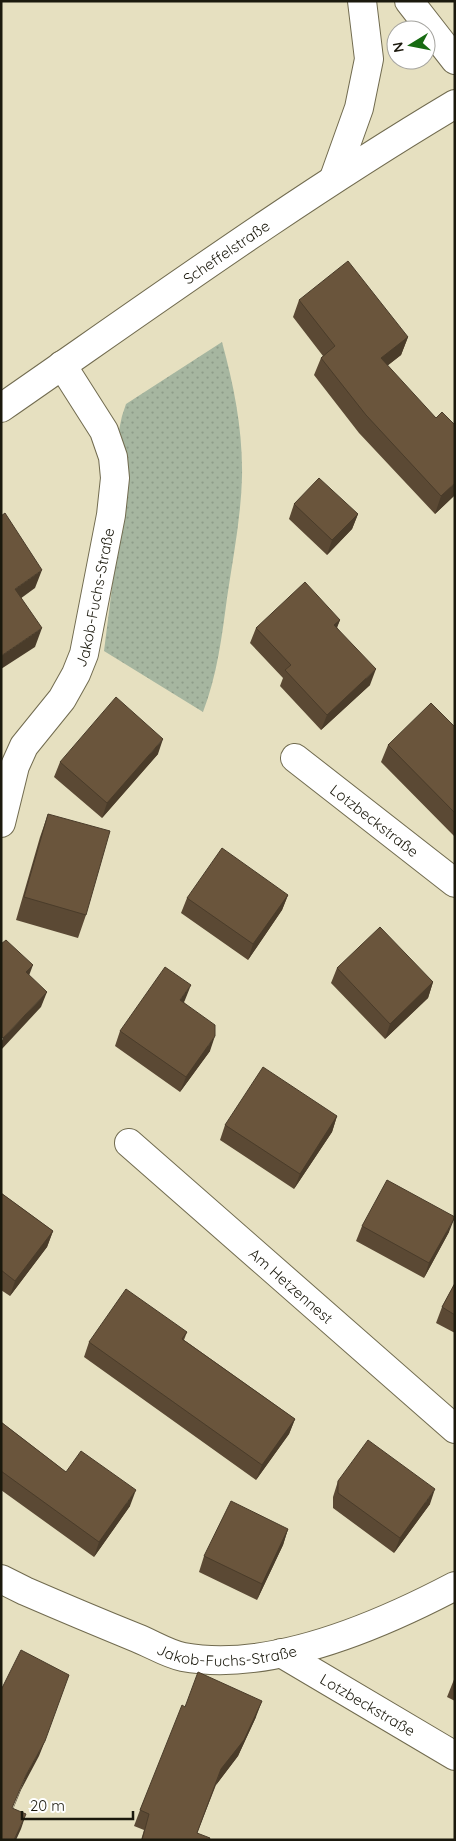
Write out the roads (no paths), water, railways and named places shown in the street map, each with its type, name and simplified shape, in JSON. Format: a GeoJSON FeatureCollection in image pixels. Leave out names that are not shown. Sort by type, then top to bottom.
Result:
{"type":"FeatureCollection","features":[{"type":"Feature","properties":{"kind":"street"},"geometry":{"type":"LineString","coordinates":[[334,178],[359,108],[369,59],[362,1]]}},
{"type":"Feature","properties":{"kind":"street"},"geometry":{"type":"LineString","coordinates":[[409,1],[455,60]]}},
{"type":"Feature","properties":{"kind":"street","name":"Scheffelstraße"},"geometry":{"type":"LineString","coordinates":[[1,408],[334,178],[455,104]]}},
{"type":"Feature","properties":{"kind":"street","name":"Jakob-Fuchs-Straße"},"geometry":{"type":"LineString","coordinates":[[1,823],[15,766],[24,746],[62,699],[76,674],[84,654],[111,515],[115,478],[113,457],[104,432],[62,365]]}},
{"type":"Feature","properties":{"kind":"street","name":"Lotzbeckstraße"},"geometry":{"type":"LineString","coordinates":[[295,758],[455,884]]}},
{"type":"Feature","properties":{"kind":"street","name":"Am Hetzennest"},"geometry":{"type":"LineString","coordinates":[[129,1143],[455,1429]]}},
{"type":"Feature","properties":{"kind":"street","name":"Jakob-Fuchs-Straße"},"geometry":{"type":"LineString","coordinates":[[1,1579],[25,1591],[182,1657],[214,1659],[241,1659],[281,1653],[355,1631],[455,1586]]}},
{"type":"Feature","properties":{"kind":"street","name":"Lotzbeckstraße"},"geometry":{"type":"LineString","coordinates":[[281,1653],[455,1756]]}}]}
